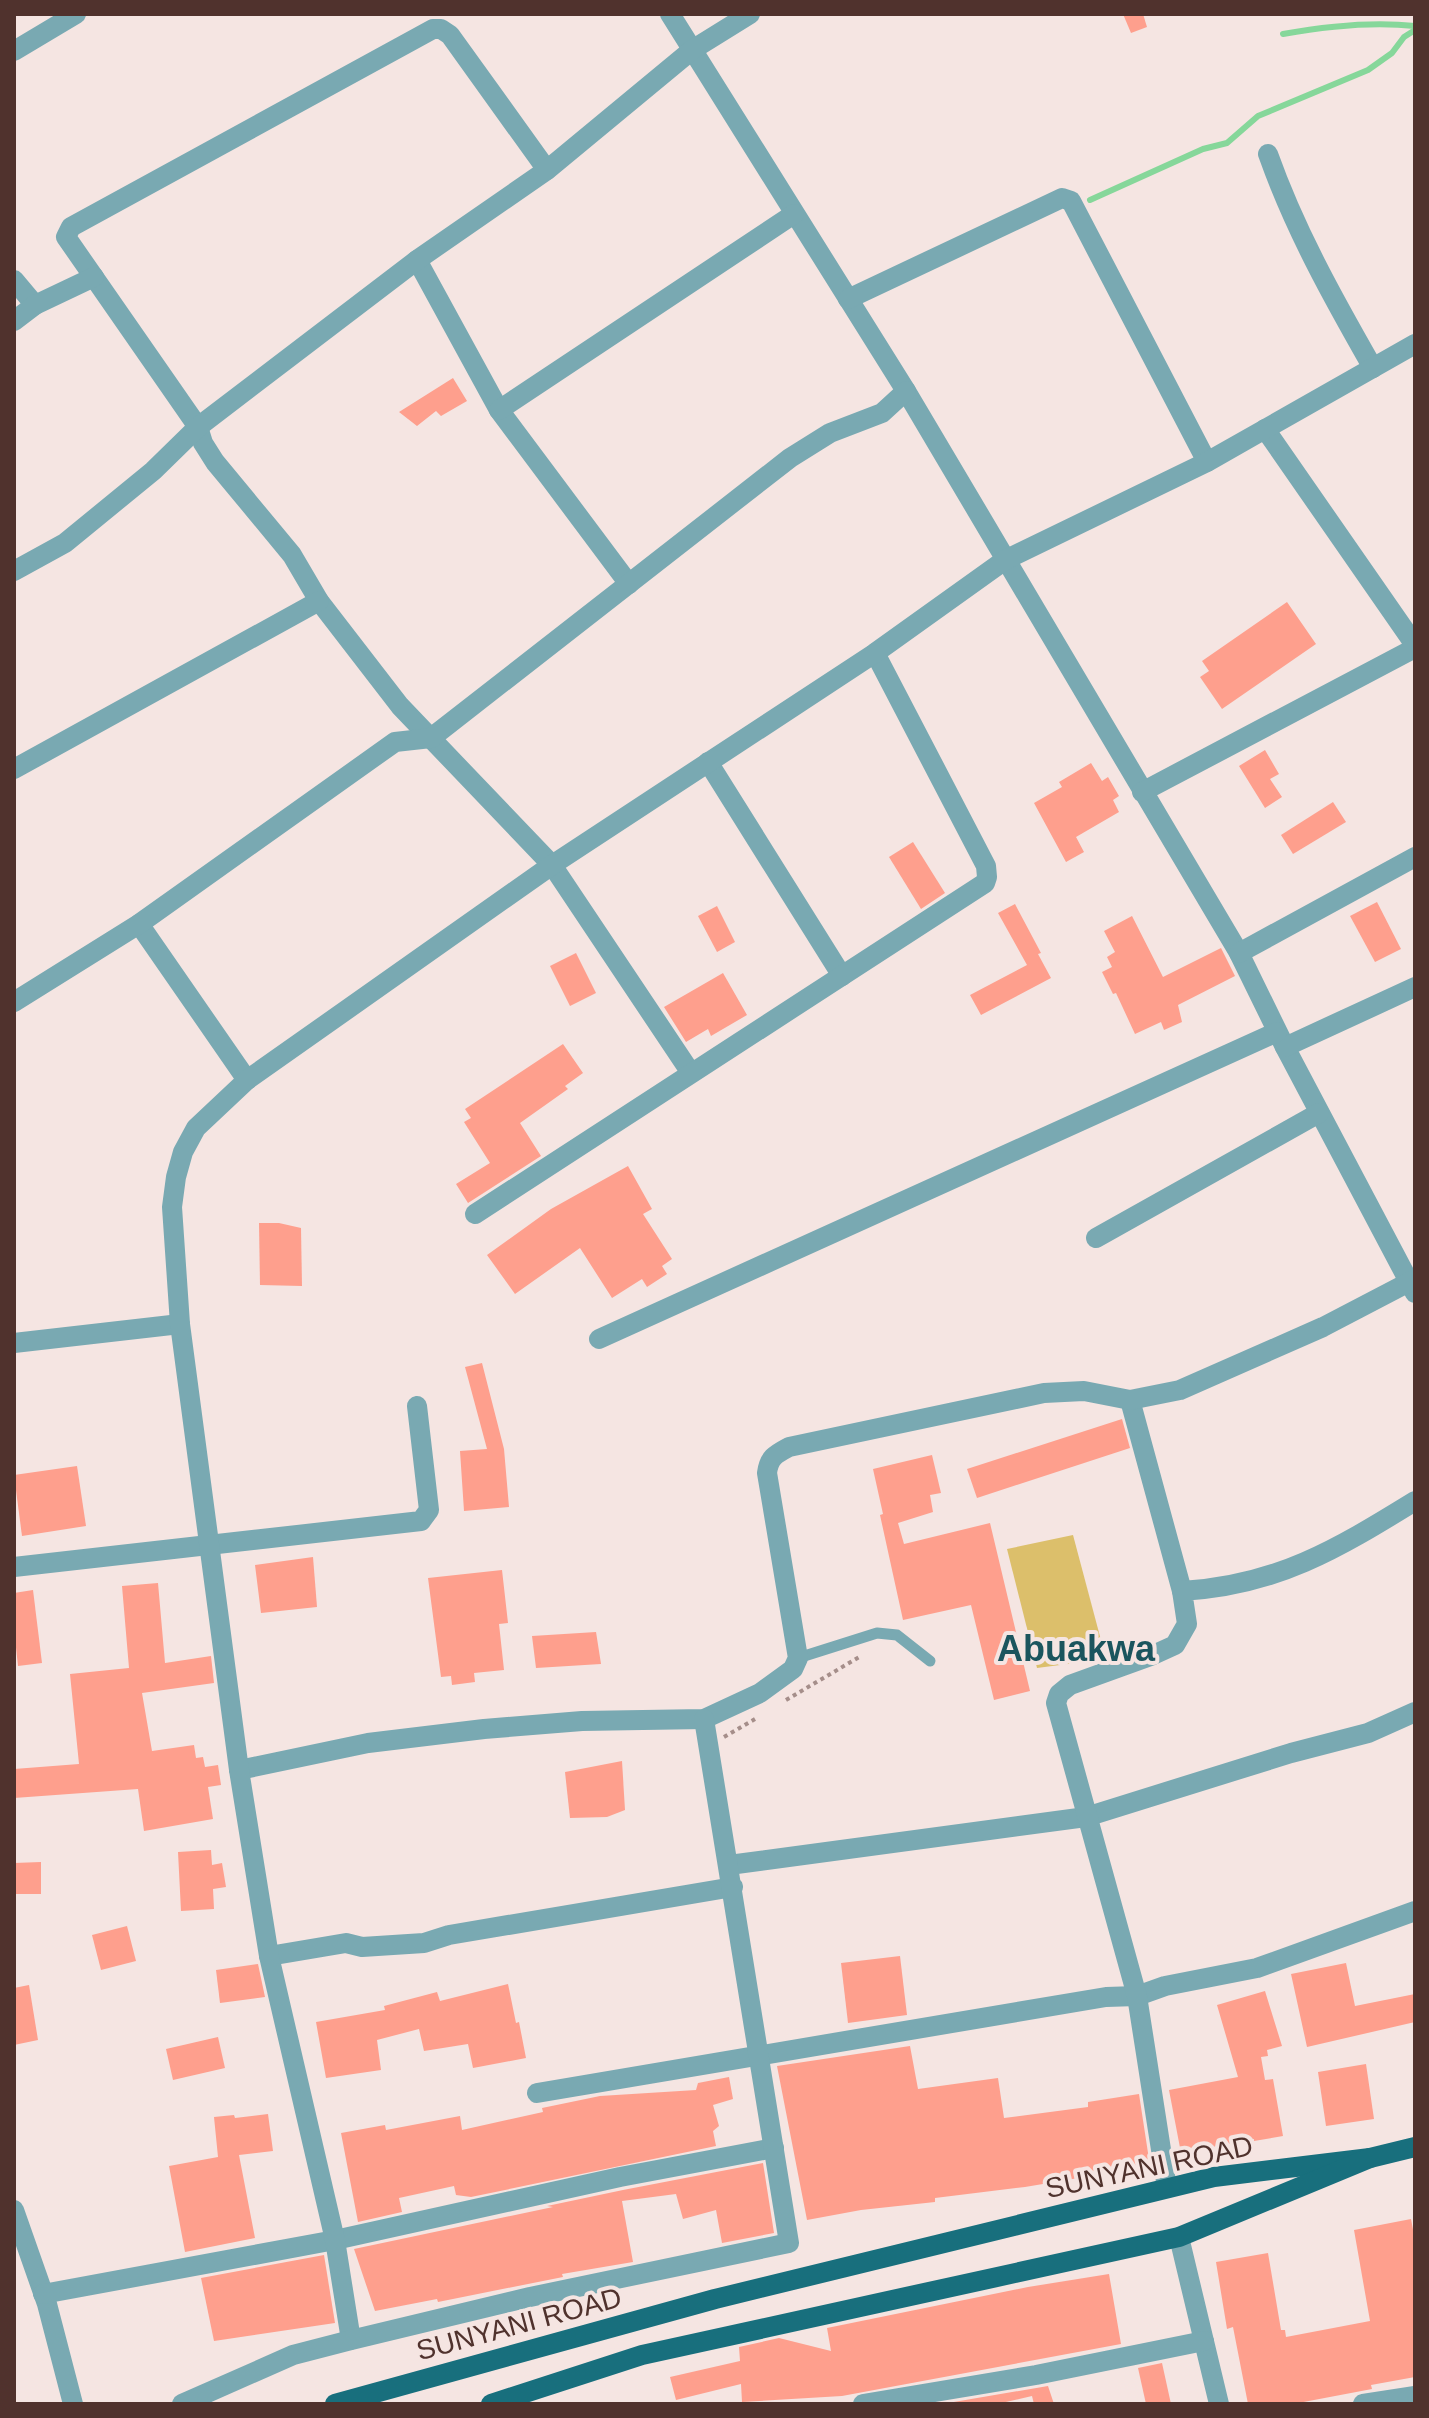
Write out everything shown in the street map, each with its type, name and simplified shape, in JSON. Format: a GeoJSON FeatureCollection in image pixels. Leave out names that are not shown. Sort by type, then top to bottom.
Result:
{"type":"FeatureCollection","features":[{"type":"Feature","properties":{"kind":"main road"},"geometry":{"type":"LineString","coordinates":[[1370,2158],[1415,2147]]}},
{"type":"Feature","properties":{"kind":"main road","name":"SUNYANI ROAD"},"geometry":{"type":"LineString","coordinates":[[335,2404],[715,2299],[1167,2188],[1214,2177],[1370,2158]]}},
{"type":"Feature","properties":{"kind":"main road","name":"SUNYANI ROAD"},"geometry":{"type":"LineString","coordinates":[[491,2404],[642,2355],[1179,2237],[1370,2158]]}},
{"type":"Feature","properties":{"kind":"street"},"geometry":{"type":"LineString","coordinates":[[14,51],[76,14]]}},
{"type":"Feature","properties":{"kind":"street"},"geometry":{"type":"LineString","coordinates":[[239,1770],[368,1743],[484,1729],[582,1721],[704,1719],[760,1693],[793,1669],[798,1658],[767,1473],[769,1460],[777,1453],[789,1447],[1044,1393],[1084,1391],[1130,1400],[1180,1390],[1413,1285],[1319,1113],[1239,953],[906,391],[670,14]]}},
{"type":"Feature","properties":{"kind":"street"},"geometry":{"type":"LineString","coordinates":[[14,571],[65,543],[153,471],[198,427],[417,260],[547,170],[692,50],[750,14]]}},
{"type":"Feature","properties":{"kind":"street"},"geometry":{"type":"LineString","coordinates":[[547,170],[450,35],[441,29],[433,29],[71,227],[67,233],[68,242],[198,427],[203,443],[215,462],[292,555],[319,601],[400,706],[552,865],[691,1073]]}},
{"type":"Feature","properties":{"kind":"street"},"geometry":{"type":"LineString","coordinates":[[1268,154],[1286,205],[1306,247],[1373,368]]}},
{"type":"Feature","properties":{"kind":"street"},"geometry":{"type":"LineString","coordinates":[[848,299],[1062,198],[1068,199],[1207,462]]}},
{"type":"Feature","properties":{"kind":"street"},"geometry":{"type":"LineString","coordinates":[[499,410],[794,214]]}},
{"type":"Feature","properties":{"kind":"street"},"geometry":{"type":"LineString","coordinates":[[417,260],[499,410],[629,584]]}},
{"type":"Feature","properties":{"kind":"street"},"geometry":{"type":"LineString","coordinates":[[14,321],[35,305],[94,277]]}},
{"type":"Feature","properties":{"kind":"street"},"geometry":{"type":"LineString","coordinates":[[14,280],[35,305]]}},
{"type":"Feature","properties":{"kind":"street"},"geometry":{"type":"LineString","coordinates":[[351,2340],[335,2240],[269,1956],[239,1770],[180,1324],[172,1207],[183,1152],[196,1128],[247,1080],[552,865],[875,653],[1005,560],[1207,462],[1415,344]]}},
{"type":"Feature","properties":{"kind":"street"},"geometry":{"type":"LineString","coordinates":[[14,1002],[139,924],[395,742],[431,738],[790,458],[830,433],[882,413],[906,391]]}},
{"type":"Feature","properties":{"kind":"street"},"geometry":{"type":"LineString","coordinates":[[1142,792],[1415,646],[1265,429]]}},
{"type":"Feature","properties":{"kind":"street"},"geometry":{"type":"LineString","coordinates":[[14,769],[319,601]]}},
{"type":"Feature","properties":{"kind":"street"},"geometry":{"type":"LineString","coordinates":[[475,1214],[985,883],[986,866],[875,653]]}},
{"type":"Feature","properties":{"kind":"street"},"geometry":{"type":"LineString","coordinates":[[708,762],[842,976]]}},
{"type":"Feature","properties":{"kind":"street"},"geometry":{"type":"LineString","coordinates":[[1239,953],[1415,857]]}},
{"type":"Feature","properties":{"kind":"street"},"geometry":{"type":"LineString","coordinates":[[139,924],[247,1080]]}},
{"type":"Feature","properties":{"kind":"street"},"geometry":{"type":"LineString","coordinates":[[599,1339],[1281,1040],[1415,987]]}},
{"type":"Feature","properties":{"kind":"street"},"geometry":{"type":"LineString","coordinates":[[1096,1238],[1319,1113]]}},
{"type":"Feature","properties":{"kind":"street"},"geometry":{"type":"LineString","coordinates":[[14,1343],[180,1324]]}},
{"type":"Feature","properties":{"kind":"street"},"geometry":{"type":"LineString","coordinates":[[1130,1400],[1182,1591],[1187,1624],[1175,1645],[1070,1685],[1059,1694],[1056,1703],[1137,1996],[1167,2188]]}},
{"type":"Feature","properties":{"kind":"street"},"geometry":{"type":"LineString","coordinates":[[14,1567],[421,1521],[429,1510],[417,1406]]}},
{"type":"Feature","properties":{"kind":"street"},"geometry":{"type":"LineString","coordinates":[[1182,1591],[1213,1589],[1283,1572],[1351,1540],[1415,1501]]}},
{"type":"Feature","properties":{"kind":"street"},"geometry":{"type":"LineString","coordinates":[[729,1865],[1086,1817],[1291,1753],[1368,1733],[1415,1712]]}},
{"type":"Feature","properties":{"kind":"street"},"geometry":{"type":"LineString","coordinates":[[182,2404],[293,2355],[530,2297],[789,2243],[704,1719]]}},
{"type":"Feature","properties":{"kind":"street"},"geometry":{"type":"LineString","coordinates":[[269,1956],[346,1943],[362,1947],[424,1943],[449,1935],[733,1887]]}},
{"type":"Feature","properties":{"kind":"street"},"geometry":{"type":"LineString","coordinates":[[537,2093],[1106,1997],[1137,1996],[1165,1986],[1257,1968],[1415,1911]]}},
{"type":"Feature","properties":{"kind":"street"},"geometry":{"type":"LineString","coordinates":[[43,2294],[335,2240],[620,2177],[774,2148]]}},
{"type":"Feature","properties":{"kind":"street"},"geometry":{"type":"LineString","coordinates":[[14,2210],[43,2294],[73,2404]]}},
{"type":"Feature","properties":{"kind":"street"},"geometry":{"type":"LineString","coordinates":[[1179,2237],[1219,2404]]}},
{"type":"Feature","properties":{"kind":"street"},"geometry":{"type":"LineString","coordinates":[[863,2404],[1036,2375],[1204,2341]]}},
{"type":"Feature","properties":{"kind":"street"},"geometry":{"type":"LineString","coordinates":[[1363,2404],[1415,2396]]}},
{"type":"Feature","properties":{"kind":"lane"},"geometry":{"type":"LineString","coordinates":[[798,1658],[877,1633],[897,1635],[930,1661]]}},
{"type":"Feature","properties":{"kind":"path"},"geometry":{"type":"LineString","coordinates":[[776,1706],[897,1635]]}},
{"type":"Feature","properties":{"kind":"path"},"geometry":{"type":"LineString","coordinates":[[708,1746],[762,1714]]}},
{"type":"Feature","properties":{"kind":"shaded area"},"geometry":{"type":"Polygon","coordinates":[[[1073,1535],[1106,1659],[1037,1668],[1007,1549],[1073,1535]]]}},
{"type":"Feature","properties":{"kind":"building"},"geometry":{"type":"Polygon","coordinates":[[[1123,14],[1143,14],[1147,27],[1131,33],[1123,14]]]}},
{"type":"Feature","properties":{"kind":"building"},"geometry":{"type":"Polygon","coordinates":[[[453,378],[467,401],[441,416],[436,411],[417,426],[399,412],[453,378]]]}},
{"type":"Feature","properties":{"kind":"building"},"geometry":{"type":"Polygon","coordinates":[[[1287,602],[1316,644],[1222,709],[1200,677],[1209,671],[1202,661],[1287,602]]]}},
{"type":"Feature","properties":{"kind":"building"},"geometry":{"type":"Polygon","coordinates":[[[1265,750],[1279,774],[1270,779],[1282,797],[1265,808],[1239,766],[1265,750]]]}},
{"type":"Feature","properties":{"kind":"building"},"geometry":{"type":"Polygon","coordinates":[[[1091,763],[1102,781],[1108,777],[1119,796],[1113,800],[1119,812],[1076,837],[1084,852],[1066,862],[1034,803],[1062,787],[1059,782],[1091,763]]]}},
{"type":"Feature","properties":{"kind":"building"},"geometry":{"type":"Polygon","coordinates":[[[1333,802],[1346,822],[1293,854],[1281,835],[1333,802]]]}},
{"type":"Feature","properties":{"kind":"building"},"geometry":{"type":"Polygon","coordinates":[[[913,842],[945,893],[921,909],[889,857],[913,842]]]}},
{"type":"Feature","properties":{"kind":"building"},"geometry":{"type":"Polygon","coordinates":[[[1377,902],[1401,949],[1375,962],[1350,916],[1377,902]]]}},
{"type":"Feature","properties":{"kind":"building"},"geometry":{"type":"Polygon","coordinates":[[[1015,904],[1051,978],[981,1015],[970,995],[1027,965],[998,913],[1015,904]]]}},
{"type":"Feature","properties":{"kind":"building"},"geometry":{"type":"Polygon","coordinates":[[[717,906],[735,942],[717,952],[698,916],[717,906]]]}},
{"type":"Feature","properties":{"kind":"building"},"geometry":{"type":"Polygon","coordinates":[[[1132,916],[1163,977],[1221,948],[1235,976],[1178,1005],[1182,1022],[1164,1030],[1161,1022],[1135,1034],[1116,993],[1113,994],[1102,972],[1112,967],[1107,957],[1115,952],[1104,931],[1132,916]]]}},
{"type":"Feature","properties":{"kind":"building"},"geometry":{"type":"Polygon","coordinates":[[[576,953],[596,993],[570,1006],[550,966],[576,953]]]}},
{"type":"Feature","properties":{"kind":"building"},"geometry":{"type":"Polygon","coordinates":[[[723,973],[747,1015],[711,1036],[708,1029],[686,1042],[664,1007],[723,973]]]}},
{"type":"Feature","properties":{"kind":"building"},"geometry":{"type":"Polygon","coordinates":[[[563,1044],[583,1073],[565,1086],[568,1089],[520,1123],[541,1156],[468,1203],[456,1184],[490,1163],[464,1122],[471,1118],[465,1109],[563,1044]]]}},
{"type":"Feature","properties":{"kind":"building"},"geometry":{"type":"Polygon","coordinates":[[[628,1166],[652,1209],[643,1214],[672,1259],[662,1266],[667,1274],[647,1287],[642,1279],[612,1298],[580,1248],[515,1294],[487,1255],[551,1209],[628,1166]]]}},
{"type":"Feature","properties":{"kind":"building"},"geometry":{"type":"Polygon","coordinates":[[[259,1223],[301,1228],[302,1286],[260,1285],[259,1223]]]}},
{"type":"Feature","properties":{"kind":"building"},"geometry":{"type":"Polygon","coordinates":[[[482,1363],[504,1449],[509,1507],[464,1511],[460,1451],[487,1449],[465,1367],[482,1363]]]}},
{"type":"Feature","properties":{"kind":"building"},"geometry":{"type":"Polygon","coordinates":[[[1122,1419],[1130,1448],[977,1498],[967,1469],[1122,1419]]]}},
{"type":"Feature","properties":{"kind":"building"},"geometry":{"type":"Polygon","coordinates":[[[932,1455],[941,1493],[930,1495],[933,1512],[898,1523],[904,1544],[990,1523],[1030,1691],[994,1700],[971,1605],[903,1620],[873,1469],[932,1455]]]}},
{"type":"Feature","properties":{"kind":"building"},"geometry":{"type":"Polygon","coordinates":[[[77,1466],[86,1526],[22,1536],[14,1475],[77,1466]]]}},
{"type":"Feature","properties":{"kind":"building"},"geometry":{"type":"Polygon","coordinates":[[[313,1557],[317,1607],[261,1613],[255,1565],[313,1557]]]}},
{"type":"Feature","properties":{"kind":"building"},"geometry":{"type":"Polygon","coordinates":[[[502,1570],[508,1623],[499,1624],[504,1670],[474,1673],[475,1682],[452,1685],[451,1676],[441,1677],[428,1578],[502,1570]]]}},
{"type":"Feature","properties":{"kind":"building"},"geometry":{"type":"Polygon","coordinates":[[[158,1583],[165,1663],[211,1656],[214,1683],[142,1693],[152,1751],[194,1745],[196,1758],[203,1757],[205,1767],[218,1765],[221,1785],[208,1787],[213,1819],[144,1831],[138,1789],[14,1798],[14,1769],[79,1764],[70,1674],[129,1668],[122,1586],[158,1583]]]}},
{"type":"Feature","properties":{"kind":"building"},"geometry":{"type":"Polygon","coordinates":[[[33,1590],[42,1663],[18,1666],[14,1593],[33,1590]]]}},
{"type":"Feature","properties":{"kind":"building"},"geometry":{"type":"Polygon","coordinates":[[[596,1632],[601,1664],[536,1668],[532,1636],[596,1632]]]}},
{"type":"Feature","properties":{"kind":"building"},"geometry":{"type":"Polygon","coordinates":[[[622,1761],[625,1810],[607,1817],[570,1818],[565,1772],[622,1761]]]}},
{"type":"Feature","properties":{"kind":"building"},"geometry":{"type":"Polygon","coordinates":[[[211,1850],[212,1865],[222,1863],[226,1887],[213,1889],[214,1909],[181,1911],[178,1852],[211,1850]]]}},
{"type":"Feature","properties":{"kind":"building"},"geometry":{"type":"Polygon","coordinates":[[[41,1862],[41,1894],[14,1894],[14,1863],[41,1862]]]}},
{"type":"Feature","properties":{"kind":"building"},"geometry":{"type":"Polygon","coordinates":[[[127,1926],[136,1961],[101,1970],[92,1935],[127,1926]]]}},
{"type":"Feature","properties":{"kind":"building"},"geometry":{"type":"Polygon","coordinates":[[[900,1956],[907,2015],[848,2023],[841,1963],[900,1956]]]}},
{"type":"Feature","properties":{"kind":"building"},"geometry":{"type":"Polygon","coordinates":[[[1346,1963],[1355,2006],[1415,1994],[1415,2022],[1307,2047],[1291,1974],[1346,1963]]]}},
{"type":"Feature","properties":{"kind":"building"},"geometry":{"type":"Polygon","coordinates":[[[258,1964],[265,1997],[220,2003],[216,1970],[258,1964]]]}},
{"type":"Feature","properties":{"kind":"building"},"geometry":{"type":"Polygon","coordinates":[[[508,1984],[526,2058],[473,2068],[468,2044],[424,2051],[419,2029],[377,2040],[381,2070],[326,2078],[316,2022],[385,2010],[384,2006],[437,1992],[440,2001],[508,1984]]]}},
{"type":"Feature","properties":{"kind":"building"},"geometry":{"type":"Polygon","coordinates":[[[29,1985],[38,2040],[14,2045],[14,1988],[29,1985]]]}},
{"type":"Feature","properties":{"kind":"building"},"geometry":{"type":"Polygon","coordinates":[[[1265,1991],[1282,2046],[1267,2050],[1268,2056],[1261,2057],[1265,2080],[1273,2079],[1283,2136],[1181,2153],[1169,2090],[1238,2077],[1217,2005],[1265,1991]]]}},
{"type":"Feature","properties":{"kind":"building"},"geometry":{"type":"Polygon","coordinates":[[[218,2037],[225,2068],[173,2080],[166,2049],[218,2037]]]}},
{"type":"Feature","properties":{"kind":"building"},"geometry":{"type":"Polygon","coordinates":[[[910,2046],[918,2089],[998,2078],[1004,2118],[1088,2107],[1088,2102],[1139,2094],[1150,2166],[807,2220],[777,2066],[910,2046]]]}},
{"type":"Feature","properties":{"kind":"building"},"geometry":{"type":"Polygon","coordinates":[[[1366,2064],[1374,2119],[1326,2126],[1318,2072],[1366,2064]]]}},
{"type":"Feature","properties":{"kind":"building"},"geometry":{"type":"Polygon","coordinates":[[[729,2077],[733,2099],[713,2105],[719,2126],[713,2131],[716,2146],[471,2197],[456,2195],[454,2186],[399,2198],[402,2212],[358,2222],[341,2133],[385,2125],[386,2130],[460,2116],[462,2130],[600,2096],[696,2090],[698,2083],[729,2077]]]}},
{"type":"Feature","properties":{"kind":"building"},"geometry":{"type":"Polygon","coordinates":[[[268,2114],[273,2151],[239,2155],[255,2238],[185,2252],[169,2166],[218,2157],[214,2117],[268,2114]]]}},
{"type":"Feature","properties":{"kind":"building"},"geometry":{"type":"Polygon","coordinates":[[[763,2163],[774,2233],[722,2243],[716,2210],[683,2219],[676,2194],[622,2201],[633,2262],[562,2274],[563,2277],[438,2302],[437,2299],[375,2311],[354,2249],[623,2190],[763,2163]]]}},
{"type":"Feature","properties":{"kind":"building"},"geometry":{"type":"Polygon","coordinates":[[[1411,2219],[1415,2240],[1415,2377],[1371,2385],[1372,2389],[1293,2404],[1248,2404],[1233,2327],[1227,2329],[1216,2262],[1268,2253],[1281,2330],[1285,2330],[1286,2337],[1370,2321],[1354,2230],[1411,2219]]]}},
{"type":"Feature","properties":{"kind":"building"},"geometry":{"type":"Polygon","coordinates":[[[324,2255],[335,2323],[214,2341],[201,2278],[324,2255]]]}},
{"type":"Feature","properties":{"kind":"building"},"geometry":{"type":"Polygon","coordinates":[[[1109,2274],[1121,2344],[842,2396],[742,2402],[741,2384],[676,2400],[670,2377],[740,2361],[739,2347],[779,2338],[831,2351],[827,2328],[1028,2287],[1109,2274]]]}},
{"type":"Feature","properties":{"kind":"building"},"geometry":{"type":"Polygon","coordinates":[[[1162,2363],[1171,2404],[1146,2404],[1138,2368],[1162,2363]]]}},
{"type":"Feature","properties":{"kind":"building"},"geometry":{"type":"Polygon","coordinates":[[[1048,2386],[1054,2404],[1034,2404],[1032,2396],[997,2404],[942,2404],[1048,2386]]]}},
{"type":"Feature","properties":{"kind":"waterway"},"geometry":{"type":"LineString","coordinates":[[1283,34],[1349,25],[1415,26]]}},
{"type":"Feature","properties":{"kind":"waterway"},"geometry":{"type":"LineString","coordinates":[[1090,200],[1203,149],[1227,143],[1258,116],[1368,70],[1392,53],[1404,37],[1415,30]]}},
{"type":"Feature","properties":{"kind":"district","name":"Abuakwa"},"geometry":{"type":"Point","coordinates":[1076,1648]}}]}
